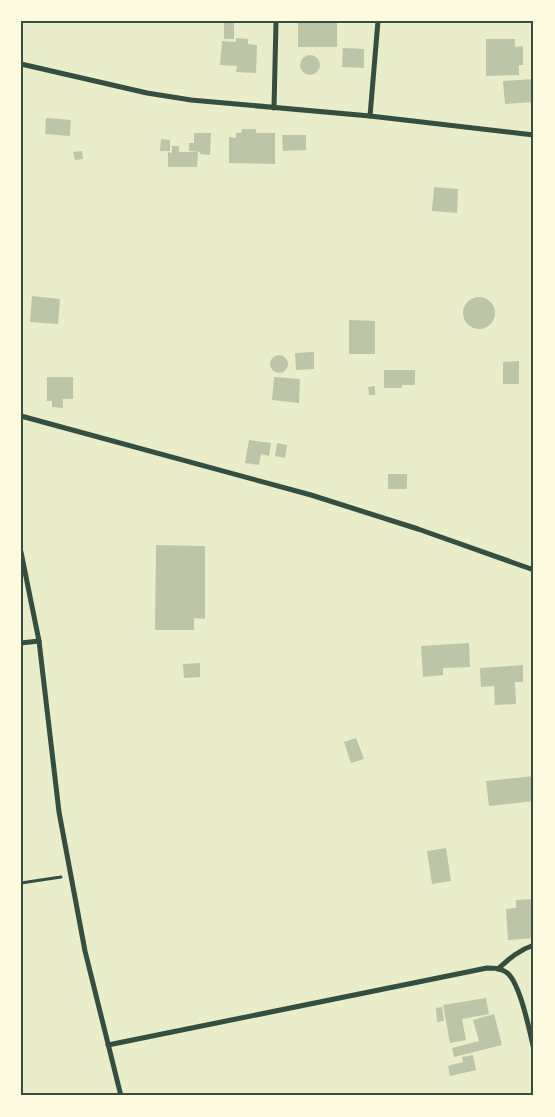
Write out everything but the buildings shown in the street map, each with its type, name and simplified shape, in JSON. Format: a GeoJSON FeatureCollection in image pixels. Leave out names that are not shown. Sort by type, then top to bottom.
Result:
{"type":"FeatureCollection","features":[{"type":"Feature","properties":{"kind":"street"},"geometry":{"type":"LineString","coordinates":[[370,116],[378,21]]}},
{"type":"Feature","properties":{"kind":"street"},"geometry":{"type":"LineString","coordinates":[[274,108],[276,22]]}},
{"type":"Feature","properties":{"kind":"street"},"geometry":{"type":"LineString","coordinates":[[21,64],[147,93],[191,100],[370,116],[534,135]]}},
{"type":"Feature","properties":{"kind":"street"},"geometry":{"type":"LineString","coordinates":[[21,416],[311,495],[418,529],[534,570]]}},
{"type":"Feature","properties":{"kind":"street"},"geometry":{"type":"LineString","coordinates":[[21,552],[39,641],[58,804],[85,952],[121,1096]]}},
{"type":"Feature","properties":{"kind":"street"},"geometry":{"type":"LineString","coordinates":[[21,643],[39,641]]}},
{"type":"Feature","properties":{"kind":"street"},"geometry":{"type":"LineString","coordinates":[[498,969],[513,955],[522,949],[534,945]]}},
{"type":"Feature","properties":{"kind":"street"},"geometry":{"type":"LineString","coordinates":[[108,1045],[486,968],[498,969],[508,973],[514,982],[524,1010],[534,1050]]}},
{"type":"Feature","properties":{"kind":"path"},"geometry":{"type":"LineString","coordinates":[[21,884],[71,875]]}}]}
